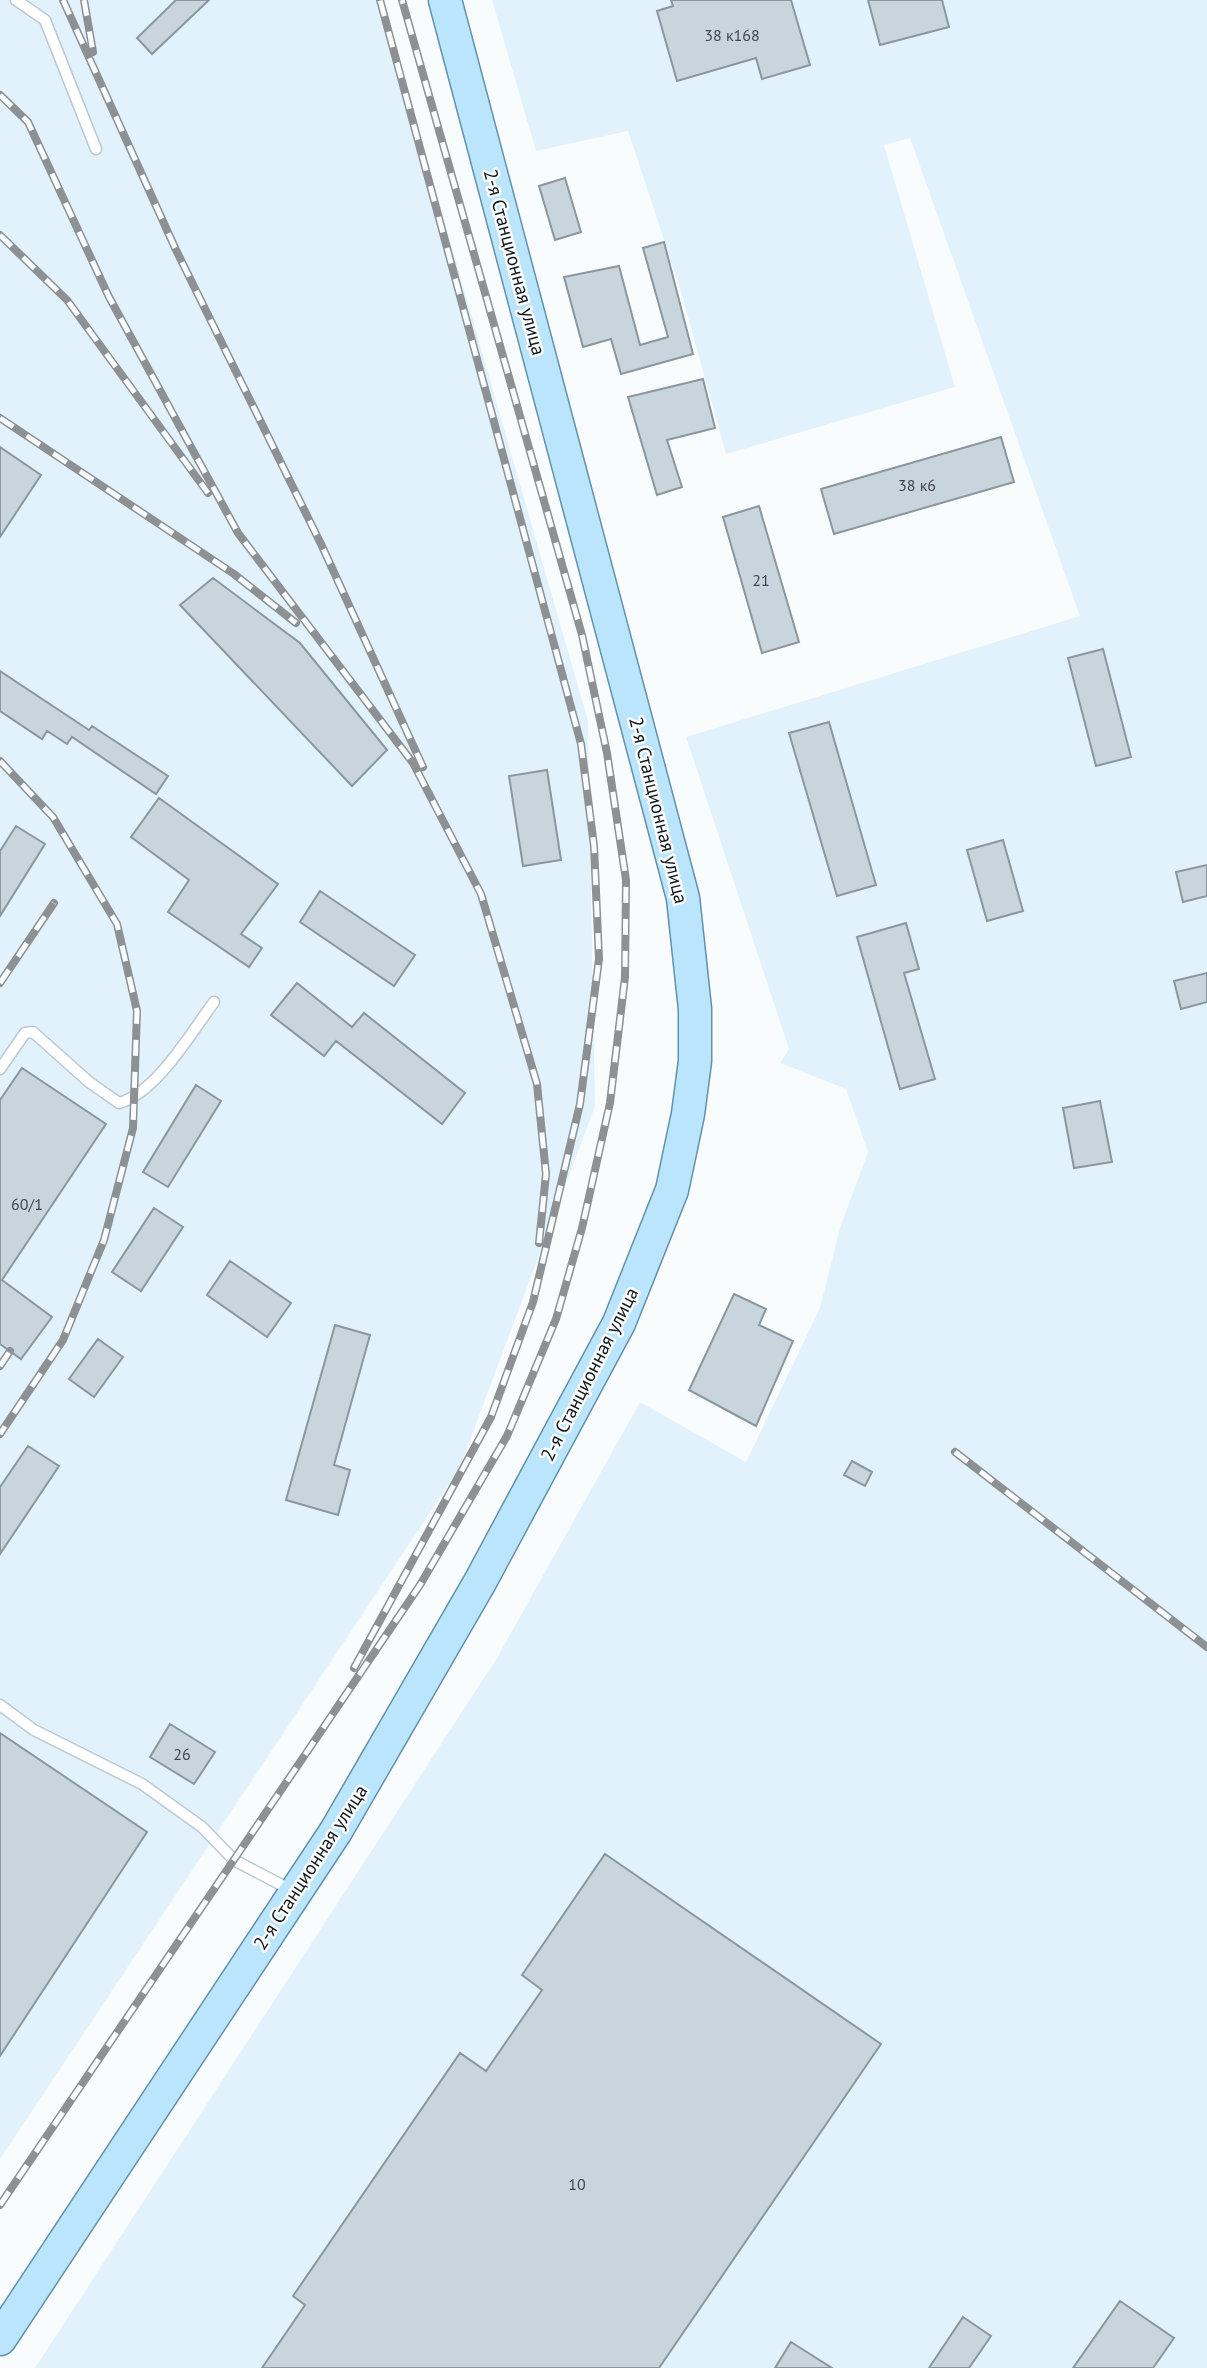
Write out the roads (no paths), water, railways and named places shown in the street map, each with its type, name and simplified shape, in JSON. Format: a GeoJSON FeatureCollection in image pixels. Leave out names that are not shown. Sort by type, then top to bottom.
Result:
{"type":"FeatureCollection","features":[{"type":"Feature","properties":{"kind":"main road","name":"2-я Станционная улица"},"geometry":{"type":"LineString","coordinates":[[0,2339],[335,1831],[480,1582],[619,1323],[672,1190],[695,1062],[695,1009],[683,898],[445,0]]}},
{"type":"Feature","properties":{"kind":"lane"},"geometry":{"type":"LineString","coordinates":[[16,0],[45,20],[96,149]]}},
{"type":"Feature","properties":{"kind":"lane"},"geometry":{"type":"LineString","coordinates":[[0,1069],[25,1033],[33,1032],[89,1082],[119,1103],[134,1099],[164,1068],[214,1002]]}},
{"type":"Feature","properties":{"kind":"lane"},"geometry":{"type":"LineString","coordinates":[[0,1704],[34,1730],[142,1784],[202,1827],[234,1860],[295,1892]]}},
{"type":"Feature","properties":{"kind":"railway"},"geometry":{"type":"LineString","coordinates":[[63,0],[176,250],[321,544],[423,767]]}},
{"type":"Feature","properties":{"kind":"railway"},"geometry":{"type":"LineString","coordinates":[[84,0],[93,52]]}},
{"type":"Feature","properties":{"kind":"railway"},"geometry":{"type":"LineString","coordinates":[[354,1668],[491,1417],[533,1302],[580,1104],[599,959],[594,846],[581,744],[380,0]]}},
{"type":"Feature","properties":{"kind":"railway"},"geometry":{"type":"LineString","coordinates":[[0,2205],[420,1585],[507,1436],[556,1319],[582,1228],[610,1103],[625,977],[626,880],[607,753],[582,635],[402,0]]}},
{"type":"Feature","properties":{"kind":"railway"},"geometry":{"type":"LineString","coordinates":[[0,95],[28,122],[109,297],[238,533],[413,763],[481,894],[537,1084],[546,1174],[539,1243]]}},
{"type":"Feature","properties":{"kind":"railway"},"geometry":{"type":"LineString","coordinates":[[0,235],[67,300],[208,493]]}},
{"type":"Feature","properties":{"kind":"railway"},"geometry":{"type":"LineString","coordinates":[[0,418],[234,574],[296,623]]}},
{"type":"Feature","properties":{"kind":"railway"},"geometry":{"type":"LineString","coordinates":[[0,761],[53,817],[117,924],[137,1011],[133,1128],[104,1240],[63,1340],[0,1434]]}},
{"type":"Feature","properties":{"kind":"railway"},"geometry":{"type":"LineString","coordinates":[[0,983],[54,903]]}},
{"type":"Feature","properties":{"kind":"railway"},"geometry":{"type":"LineString","coordinates":[[0,1366],[10,1351]]}},
{"type":"Feature","properties":{"kind":"railway"},"geometry":{"type":"LineString","coordinates":[[955,1452],[1207,1647]]}}]}
